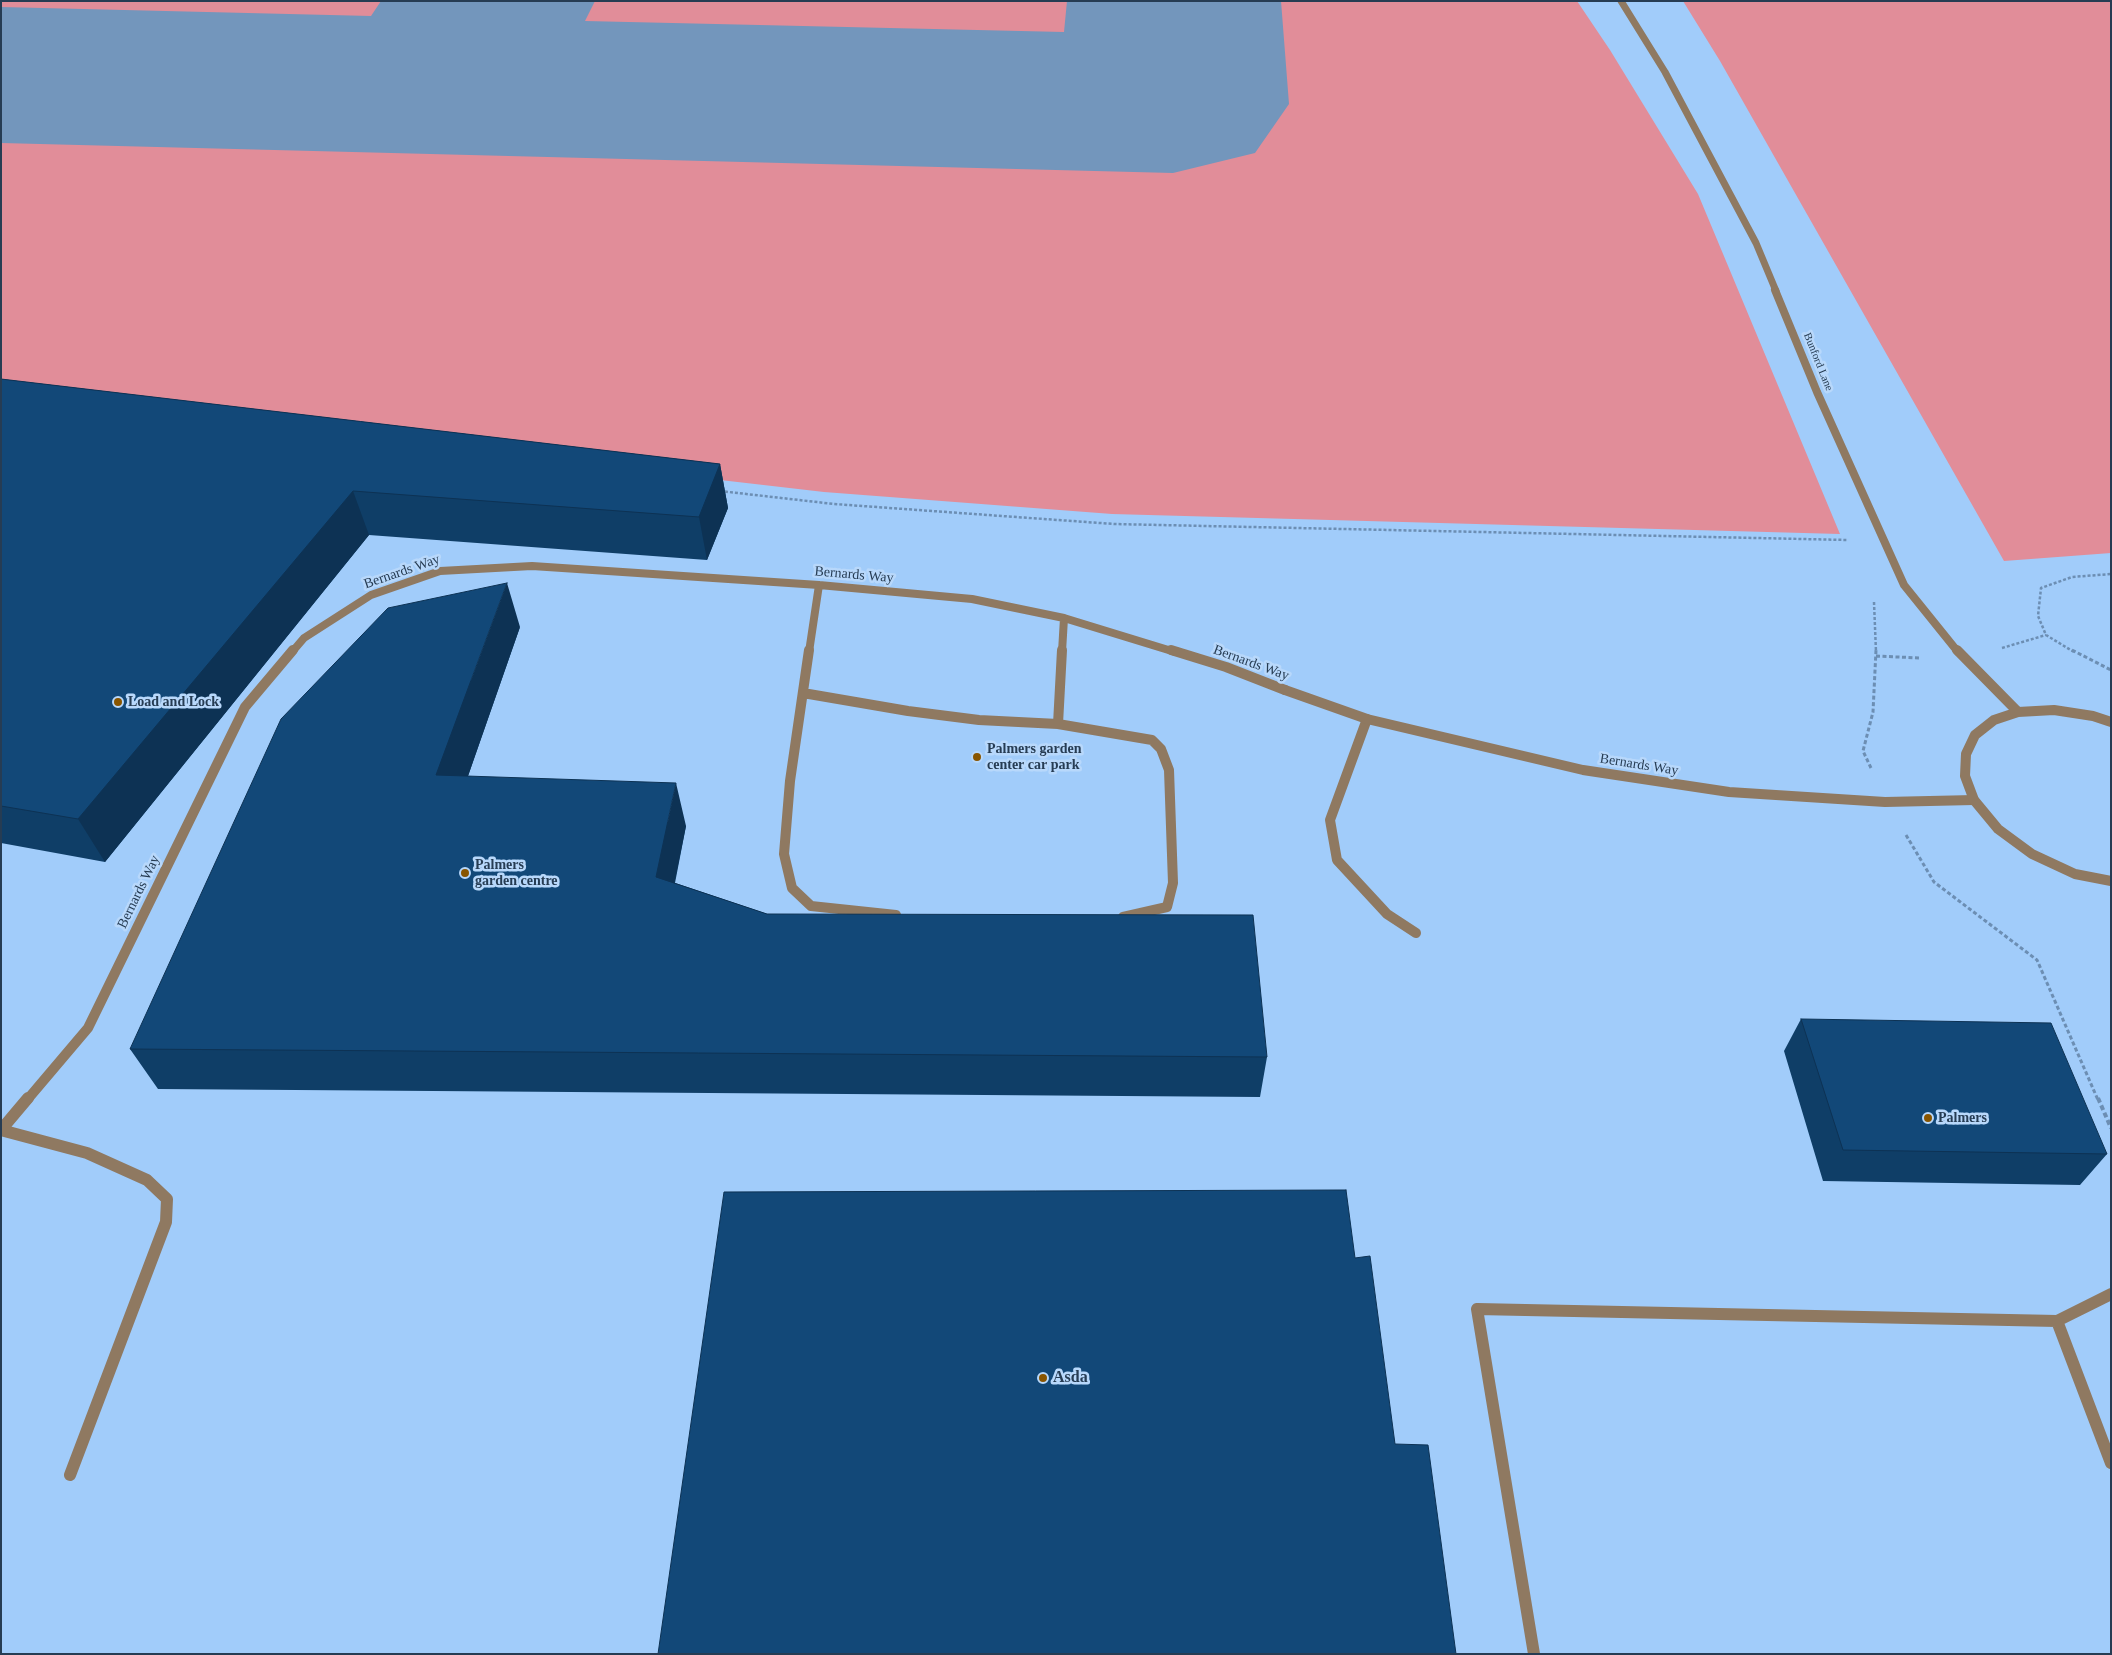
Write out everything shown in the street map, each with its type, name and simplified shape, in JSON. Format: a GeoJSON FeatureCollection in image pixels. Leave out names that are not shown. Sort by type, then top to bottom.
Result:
{"type":"FeatureCollection","features":[{"type":"Feature","properties":{"kind":"street","name":"Bunford Lane"},"geometry":{"type":"LineString","coordinates":[[1621,1],[1665,72],[1756,243],[1817,392],[1904,585],[1964,659],[2018,712]]}},
{"type":"Feature","properties":{"kind":"street","name":"Bernards Way"},"geometry":{"type":"LineString","coordinates":[[1,1130],[88,1028],[244,706],[304,638],[371,595],[440,571],[532,566],[972,599],[1064,618],[1226,667],[1367,719],[1583,770],[1729,792],[1885,802],[1974,800]]}},
{"type":"Feature","properties":{"kind":"street"},"geometry":{"type":"LineString","coordinates":[[818,586],[790,781],[784,854],[792,888],[811,906],[908,916]]}},
{"type":"Feature","properties":{"kind":"street"},"geometry":{"type":"LineString","coordinates":[[1058,724],[1064,618]]}},
{"type":"Feature","properties":{"kind":"street"},"geometry":{"type":"LineString","coordinates":[[802,693],[908,711],[979,720],[1058,724],[1152,740],[1161,749],[1169,770],[1172,883],[1167,907],[1118,919],[1109,919]]}},
{"type":"Feature","properties":{"kind":"street"},"geometry":{"type":"LineString","coordinates":[[2111,722],[2093,716],[2054,710],[2018,712],[1994,720],[1976,735],[1966,754],[1965,776],[1974,800],[1998,829],[2032,854],[2075,874],[2111,881]]}},
{"type":"Feature","properties":{"kind":"street"},"geometry":{"type":"LineString","coordinates":[[1367,719],[1330,820],[1336,860],[1387,914],[1416,933]]}},
{"type":"Feature","properties":{"kind":"street"},"geometry":{"type":"LineString","coordinates":[[1,1130],[87,1153],[147,1180],[167,1199],[166,1222],[70,1475]]}},
{"type":"Feature","properties":{"kind":"street"},"geometry":{"type":"LineString","coordinates":[[1534,1654],[1477,1310],[2057,1321],[2111,1294]]}},
{"type":"Feature","properties":{"kind":"street"},"geometry":{"type":"LineString","coordinates":[[2057,1321],[2111,1463]]}},
{"type":"Feature","properties":{"kind":"path"},"geometry":{"type":"LineString","coordinates":[[716,490],[834,504],[1114,524],[1856,540]]}},
{"type":"Feature","properties":{"kind":"path"},"geometry":{"type":"LineString","coordinates":[[2111,574],[2072,577],[2041,588],[2038,616],[2046,635],[2084,658],[2111,670]]}},
{"type":"Feature","properties":{"kind":"path"},"geometry":{"type":"LineString","coordinates":[[1874,598],[1876,656],[1873,712],[1864,750],[1885,802],[1934,882],[2037,960],[2111,1128]]}},
{"type":"Feature","properties":{"kind":"shaded area"},"geometry":{"type":"Polygon","coordinates":[[[1,1],[1577,1],[1610,50],[1698,194],[1840,534],[1112,514],[824,492],[331,435],[1,386],[1,1]]]}},
{"type":"Feature","properties":{"kind":"shaded area"},"geometry":{"type":"Polygon","coordinates":[[[1683,1],[2111,1],[2111,553],[2004,561],[1720,61],[1683,1]]]}},
{"type":"Feature","properties":{"kind":"building","name":"Load and Lock"},"geometry":{"type":"Polygon","coordinates":[[[1,379],[720,464],[699,517],[353,491],[78,819],[1,806],[1,379]]]}},
{"type":"Feature","properties":{"kind":"building","name":"Palmers garden centre"},"geometry":{"type":"Polygon","coordinates":[[[507,583],[436,775],[676,783],[656,877],[767,914],[1253,915],[1267,1057],[130,1049],[281,719],[388,608],[507,583]]]}},
{"type":"Feature","properties":{"kind":"building","name":"Palmers"},"geometry":{"type":"Polygon","coordinates":[[[1801,1019],[2051,1023],[2107,1154],[1843,1150],[1801,1019]]]}},
{"type":"Feature","properties":{"kind":"building","name":"Asda"},"geometry":{"type":"Polygon","coordinates":[[[1346,1190],[1355,1258],[1370,1256],[1395,1444],[1428,1445],[1456,1654],[658,1654],[724,1192],[1346,1190]]]}},
{"type":"Feature","properties":{"kind":"runway"},"geometry":{"type":"LineString","coordinates":[[438,86],[488,1]]}},
{"type":"Feature","properties":{"kind":"runway"},"geometry":{"type":"LineString","coordinates":[[438,86],[1173,104],[1174,1]]}},
{"type":"Feature","properties":{"kind":"runway"},"geometry":{"type":"LineString","coordinates":[[1,75],[438,86]]}},
{"type":"Feature","properties":{"kind":"place","name":"Load and Lock"},"geometry":{"type":"Point","coordinates":[118,702]}},
{"type":"Feature","properties":{"kind":"place","name":"Palmers garden center car park"},"geometry":{"type":"Point","coordinates":[977,757]}},
{"type":"Feature","properties":{"kind":"place","name":"Palmers garden centre"},"geometry":{"type":"Point","coordinates":[465,873]}},
{"type":"Feature","properties":{"kind":"place","name":"Palmers"},"geometry":{"type":"Point","coordinates":[1928,1118]}},
{"type":"Feature","properties":{"kind":"place","name":"Asda"},"geometry":{"type":"Point","coordinates":[1043,1378]}}]}
